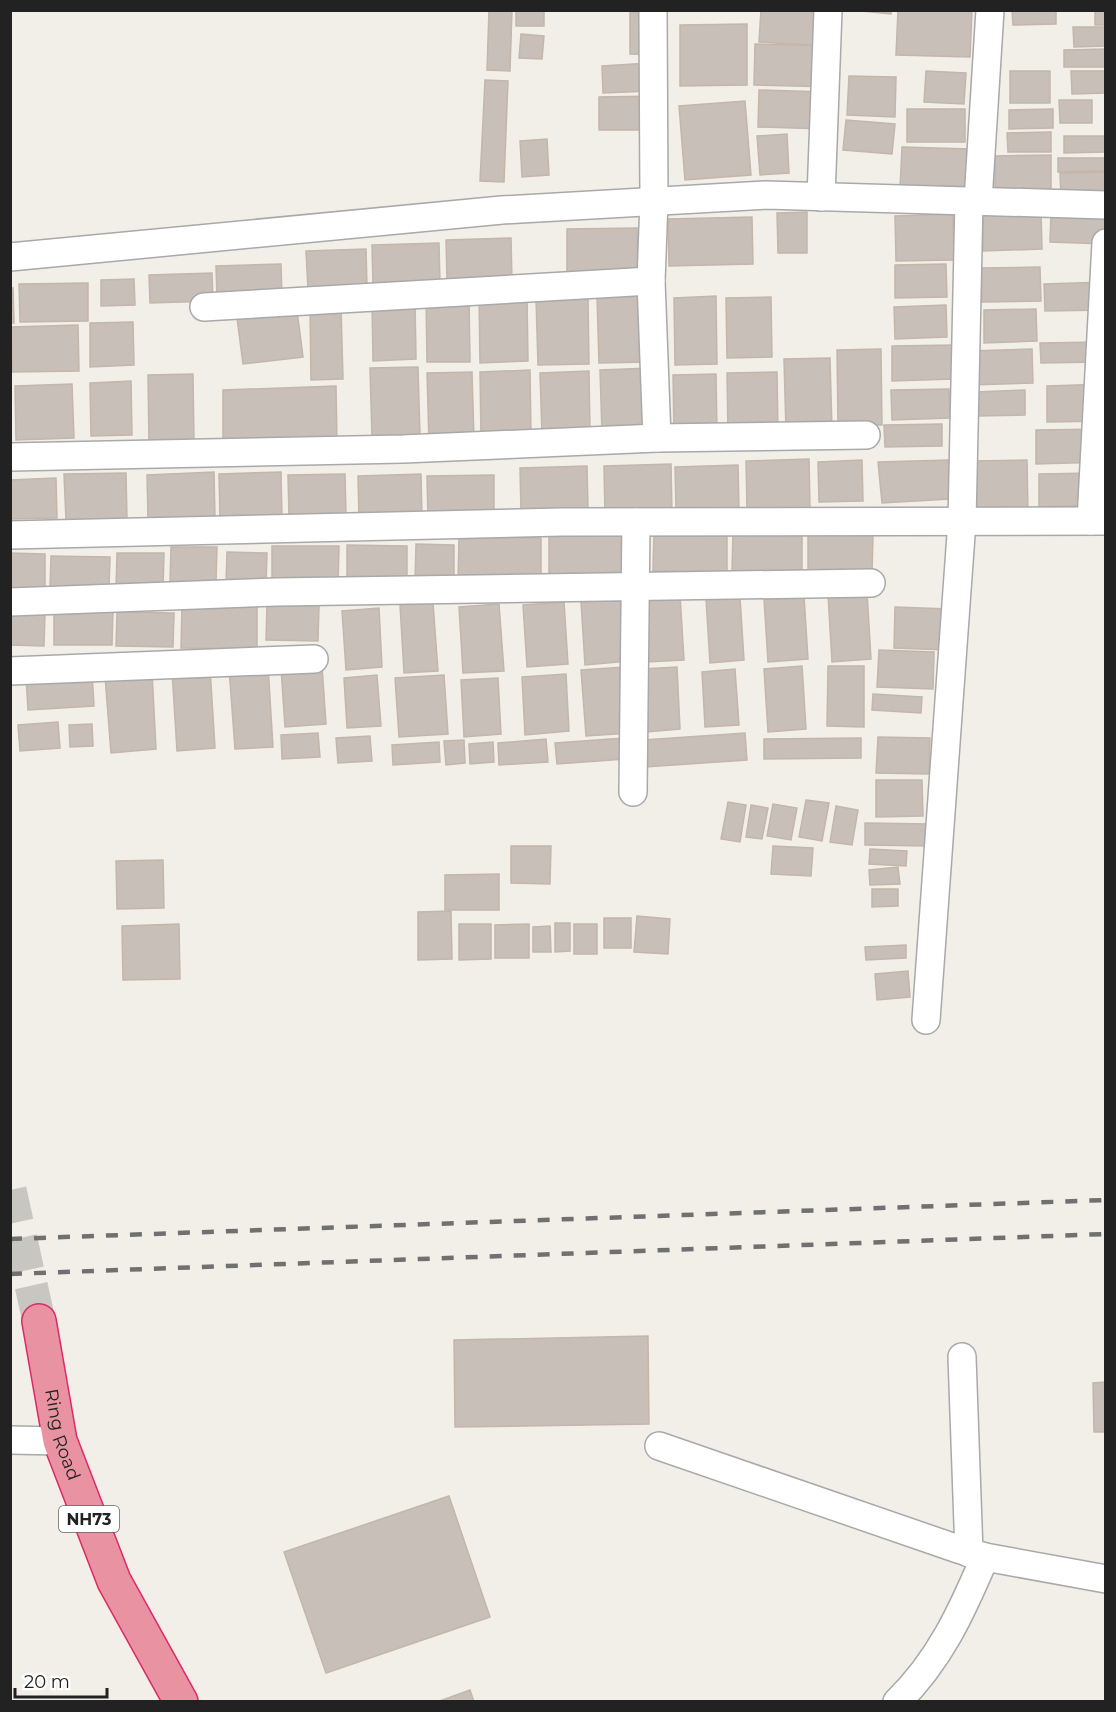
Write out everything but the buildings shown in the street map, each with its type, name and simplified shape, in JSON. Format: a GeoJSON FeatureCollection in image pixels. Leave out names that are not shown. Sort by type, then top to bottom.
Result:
{"type":"FeatureCollection","features":[{"type":"Feature","properties":{"kind":"highway","name":"Ring Road"},"geometry":{"type":"LineString","coordinates":[[39,1321],[60,1441],[114,1581],[181,1701]]}},
{"type":"Feature","properties":{"kind":"street"},"geometry":{"type":"LineString","coordinates":[[653,10],[654,201],[651,281],[657,438]]}},
{"type":"Feature","properties":{"kind":"street"},"geometry":{"type":"LineString","coordinates":[[820,196],[828,10]]}},
{"type":"Feature","properties":{"kind":"street"},"geometry":{"type":"LineString","coordinates":[[926,1020],[962,521],[973,201],[990,10]]}},
{"type":"Feature","properties":{"kind":"street"},"geometry":{"type":"LineString","coordinates":[[10,256],[502,210],[766,195],[1106,205]]}},
{"type":"Feature","properties":{"kind":"street"},"geometry":{"type":"LineString","coordinates":[[10,535],[636,522],[1098,521],[1106,243]]}},
{"type":"Feature","properties":{"kind":"street"},"geometry":{"type":"LineString","coordinates":[[204,307],[651,281]]}},
{"type":"Feature","properties":{"kind":"street"},"geometry":{"type":"LineString","coordinates":[[10,457],[403,449],[657,438],[866,435]]}},
{"type":"Feature","properties":{"kind":"street"},"geometry":{"type":"LineString","coordinates":[[633,792],[636,522]]}},
{"type":"Feature","properties":{"kind":"street"},"geometry":{"type":"LineString","coordinates":[[10,602],[277,592],[871,583]]}},
{"type":"Feature","properties":{"kind":"street"},"geometry":{"type":"LineString","coordinates":[[10,671],[314,659]]}},
{"type":"Feature","properties":{"kind":"street"},"geometry":{"type":"LineString","coordinates":[[897,1701],[931,1661],[958,1622],[977,1555],[962,1358]]}},
{"type":"Feature","properties":{"kind":"street"},"geometry":{"type":"LineString","coordinates":[[10,1440],[60,1441]]}},
{"type":"Feature","properties":{"kind":"street"},"geometry":{"type":"LineString","coordinates":[[659,1446],[977,1555],[1106,1579]]}},
{"type":"Feature","properties":{"kind":"tunnel"},"geometry":{"type":"LineString","coordinates":[[10,1190],[39,1321]]}},
{"type":"Feature","properties":{"kind":"railway"},"geometry":{"type":"LineString","coordinates":[[10,1239],[1106,1200]]}},
{"type":"Feature","properties":{"kind":"railway"},"geometry":{"type":"LineString","coordinates":[[10,1274],[1106,1234]]}}]}
